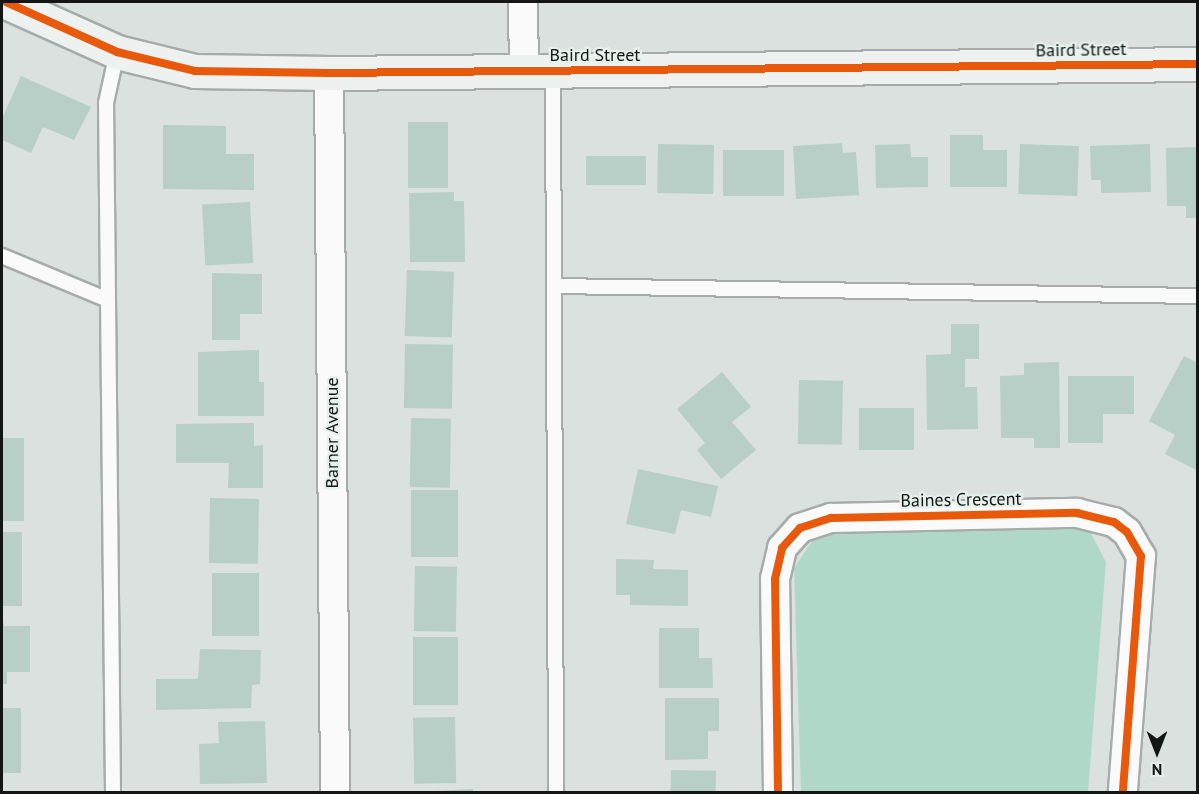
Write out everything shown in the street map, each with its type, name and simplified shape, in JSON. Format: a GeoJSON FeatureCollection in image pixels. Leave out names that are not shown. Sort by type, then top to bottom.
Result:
{"type":"FeatureCollection","features":[{"type":"Feature","properties":{"kind":"street","name":"Baird Street"},"geometry":{"type":"LineString","coordinates":[[6,2],[117,52],[195,71],[329,73],[1197,64]]}},
{"type":"Feature","properties":{"kind":"street"},"geometry":{"type":"LineString","coordinates":[[523,2],[538,70]]}},
{"type":"Feature","properties":{"kind":"street","name":"Barner Avenue"},"geometry":{"type":"LineString","coordinates":[[329,73],[335,792]]}},
{"type":"Feature","properties":{"kind":"street","name":"Baines Crescent"},"geometry":{"type":"LineString","coordinates":[[778,792],[775,579],[782,548],[800,528],[831,518],[1077,513],[1114,522],[1127,532],[1141,556],[1123,792]]}},
{"type":"Feature","properties":{"kind":"lane"},"geometry":{"type":"LineString","coordinates":[[113,792],[106,299],[106,103],[117,52]]}},
{"type":"Feature","properties":{"kind":"lane"},"geometry":{"type":"LineString","coordinates":[[538,70],[554,286],[556,792]]}},
{"type":"Feature","properties":{"kind":"lane"},"geometry":{"type":"LineString","coordinates":[[2,256],[106,299]]}},
{"type":"Feature","properties":{"kind":"lane"},"geometry":{"type":"LineString","coordinates":[[554,286],[1197,296]]}},
{"type":"Feature","properties":{"kind":"green space"},"geometry":{"type":"Polygon","coordinates":[[[1083,518],[1106,562],[1088,792],[801,792],[794,568],[821,528],[1083,518]]]}},
{"type":"Feature","properties":{"kind":"building"},"geometry":{"type":"Polygon","coordinates":[[[21,76],[91,107],[74,140],[43,127],[31,153],[2,140],[2,119],[21,76]]]}},
{"type":"Feature","properties":{"kind":"building"},"geometry":{"type":"Polygon","coordinates":[[[408,122],[448,122],[448,188],[408,188],[408,122]]]}},
{"type":"Feature","properties":{"kind":"building"},"geometry":{"type":"Polygon","coordinates":[[[163,125],[226,126],[226,154],[254,154],[254,190],[163,189],[163,125]]]}},
{"type":"Feature","properties":{"kind":"building"},"geometry":{"type":"Polygon","coordinates":[[[950,135],[983,135],[983,150],[1007,150],[1007,187],[950,187],[950,135]]]}},
{"type":"Feature","properties":{"kind":"building"},"geometry":{"type":"Polygon","coordinates":[[[842,143],[843,153],[856,152],[859,195],[796,199],[793,146],[842,143]]]}},
{"type":"Feature","properties":{"kind":"building"},"geometry":{"type":"Polygon","coordinates":[[[658,144],[714,145],[713,194],[657,193],[658,144]]]}},
{"type":"Feature","properties":{"kind":"building"},"geometry":{"type":"Polygon","coordinates":[[[910,144],[911,157],[928,157],[928,187],[876,188],[875,145],[910,144]]]}},
{"type":"Feature","properties":{"kind":"building"},"geometry":{"type":"Polygon","coordinates":[[[1020,144],[1079,146],[1077,196],[1018,194],[1020,144]]]}},
{"type":"Feature","properties":{"kind":"building"},"geometry":{"type":"Polygon","coordinates":[[[1150,144],[1151,192],[1101,193],[1101,180],[1091,180],[1090,146],[1150,144]]]}},
{"type":"Feature","properties":{"kind":"building"},"geometry":{"type":"Polygon","coordinates":[[[1198,147],[1198,218],[1186,218],[1186,206],[1167,206],[1166,148],[1198,147]]]}},
{"type":"Feature","properties":{"kind":"building"},"geometry":{"type":"Polygon","coordinates":[[[723,150],[784,150],[784,196],[723,196],[723,150]]]}},
{"type":"Feature","properties":{"kind":"building"},"geometry":{"type":"Polygon","coordinates":[[[586,156],[646,156],[646,185],[586,185],[586,156]]]}},
{"type":"Feature","properties":{"kind":"building"},"geometry":{"type":"Polygon","coordinates":[[[454,192],[454,201],[464,201],[465,262],[410,262],[409,193],[454,192]]]}},
{"type":"Feature","properties":{"kind":"building"},"geometry":{"type":"Polygon","coordinates":[[[250,202],[253,263],[205,265],[202,205],[250,202]]]}},
{"type":"Feature","properties":{"kind":"building"},"geometry":{"type":"Polygon","coordinates":[[[407,270],[454,272],[452,338],[405,336],[407,270]]]}},
{"type":"Feature","properties":{"kind":"building"},"geometry":{"type":"Polygon","coordinates":[[[212,273],[262,274],[262,314],[240,314],[240,340],[212,340],[212,273]]]}},
{"type":"Feature","properties":{"kind":"building"},"geometry":{"type":"Polygon","coordinates":[[[951,324],[979,324],[979,359],[965,359],[965,387],[977,387],[978,429],[927,430],[926,355],[951,354],[951,324]]]}},
{"type":"Feature","properties":{"kind":"building"},"geometry":{"type":"Polygon","coordinates":[[[405,344],[453,345],[452,409],[404,408],[405,344]]]}},
{"type":"Feature","properties":{"kind":"building"},"geometry":{"type":"Polygon","coordinates":[[[259,350],[259,382],[264,382],[264,416],[198,416],[198,352],[259,350]]]}},
{"type":"Feature","properties":{"kind":"building"},"geometry":{"type":"Polygon","coordinates":[[[1184,356],[1198,363],[1198,471],[1165,454],[1175,435],[1149,421],[1184,356]]]}},
{"type":"Feature","properties":{"kind":"building"},"geometry":{"type":"Polygon","coordinates":[[[1059,362],[1060,448],[1034,448],[1034,438],[1001,438],[1000,376],[1024,375],[1024,363],[1059,362]]]}},
{"type":"Feature","properties":{"kind":"building"},"geometry":{"type":"Polygon","coordinates":[[[722,372],[751,407],[732,422],[756,450],[721,479],[697,450],[705,443],[677,409],[722,372]]]}},
{"type":"Feature","properties":{"kind":"building"},"geometry":{"type":"Polygon","coordinates":[[[1068,376],[1134,376],[1134,414],[1103,414],[1103,443],[1068,443],[1068,376]]]}},
{"type":"Feature","properties":{"kind":"building"},"geometry":{"type":"Polygon","coordinates":[[[799,380],[843,381],[842,445],[798,444],[799,380]]]}},
{"type":"Feature","properties":{"kind":"building"},"geometry":{"type":"Polygon","coordinates":[[[859,408],[914,408],[914,450],[859,450],[859,408]]]}},
{"type":"Feature","properties":{"kind":"building"},"geometry":{"type":"Polygon","coordinates":[[[411,418],[451,419],[450,488],[410,487],[411,418]]]}},
{"type":"Feature","properties":{"kind":"building"},"geometry":{"type":"Polygon","coordinates":[[[254,423],[254,446],[263,445],[263,488],[228,488],[229,463],[176,463],[176,424],[254,423]]]}},
{"type":"Feature","properties":{"kind":"building"},"geometry":{"type":"Polygon","coordinates":[[[2,438],[24,438],[24,521],[2,521],[2,438]]]}},
{"type":"Feature","properties":{"kind":"building"},"geometry":{"type":"Polygon","coordinates":[[[638,469],[718,486],[711,517],[681,510],[675,534],[626,524],[638,469]]]}},
{"type":"Feature","properties":{"kind":"building"},"geometry":{"type":"Polygon","coordinates":[[[411,490],[458,490],[458,557],[411,557],[411,490]]]}},
{"type":"Feature","properties":{"kind":"building"},"geometry":{"type":"Polygon","coordinates":[[[210,498],[259,499],[258,564],[209,563],[210,498]]]}},
{"type":"Feature","properties":{"kind":"building"},"geometry":{"type":"Polygon","coordinates":[[[2,532],[22,532],[22,606],[2,606],[2,532]]]}},
{"type":"Feature","properties":{"kind":"building"},"geometry":{"type":"Polygon","coordinates":[[[616,559],[654,560],[653,569],[688,570],[688,606],[630,605],[630,595],[616,595],[616,559]]]}},
{"type":"Feature","properties":{"kind":"building"},"geometry":{"type":"Polygon","coordinates":[[[415,566],[457,567],[456,632],[414,631],[415,566]]]}},
{"type":"Feature","properties":{"kind":"building"},"geometry":{"type":"Polygon","coordinates":[[[212,573],[259,573],[259,636],[212,636],[212,573]]]}},
{"type":"Feature","properties":{"kind":"building"},"geometry":{"type":"Polygon","coordinates":[[[2,616],[4,626],[30,626],[30,672],[7,672],[7,684],[2,684],[2,616]]]}},
{"type":"Feature","properties":{"kind":"building"},"geometry":{"type":"Polygon","coordinates":[[[659,628],[699,628],[699,658],[712,658],[713,688],[659,688],[659,628]]]}},
{"type":"Feature","properties":{"kind":"building"},"geometry":{"type":"Polygon","coordinates":[[[413,637],[458,637],[458,705],[413,705],[413,637]]]}},
{"type":"Feature","properties":{"kind":"building"},"geometry":{"type":"Polygon","coordinates":[[[200,649],[261,650],[260,684],[252,685],[251,708],[156,710],[156,679],[198,679],[200,649]]]}},
{"type":"Feature","properties":{"kind":"building"},"geometry":{"type":"Polygon","coordinates":[[[665,698],[719,698],[719,731],[708,731],[708,759],[665,760],[665,698]]]}},
{"type":"Feature","properties":{"kind":"building"},"geometry":{"type":"Polygon","coordinates":[[[2,708],[21,708],[21,773],[2,773],[2,708]]]}},
{"type":"Feature","properties":{"kind":"building"},"geometry":{"type":"Polygon","coordinates":[[[455,717],[456,783],[414,784],[413,718],[455,717]]]}},
{"type":"Feature","properties":{"kind":"building"},"geometry":{"type":"Polygon","coordinates":[[[265,721],[267,783],[200,784],[199,744],[219,743],[218,722],[265,721]]]}},
{"type":"Feature","properties":{"kind":"building"},"geometry":{"type":"Polygon","coordinates":[[[671,770],[716,771],[716,792],[671,792],[671,770]]]}},
{"type":"Feature","properties":{"kind":"building"},"geometry":{"type":"Polygon","coordinates":[[[473,789],[473,792],[435,792],[435,791],[473,789]]]}},
{"type":"Feature","properties":{"kind":"cycle path"},"geometry":{"type":"LineString","coordinates":[[6,2],[117,52],[195,71],[329,73],[1198,64]]}},
{"type":"Feature","properties":{"kind":"cycle path"},"geometry":{"type":"LineString","coordinates":[[778,792],[775,579],[782,548],[800,528],[831,518],[1077,513],[1114,522],[1127,532],[1141,556],[1123,792]]}}]}
